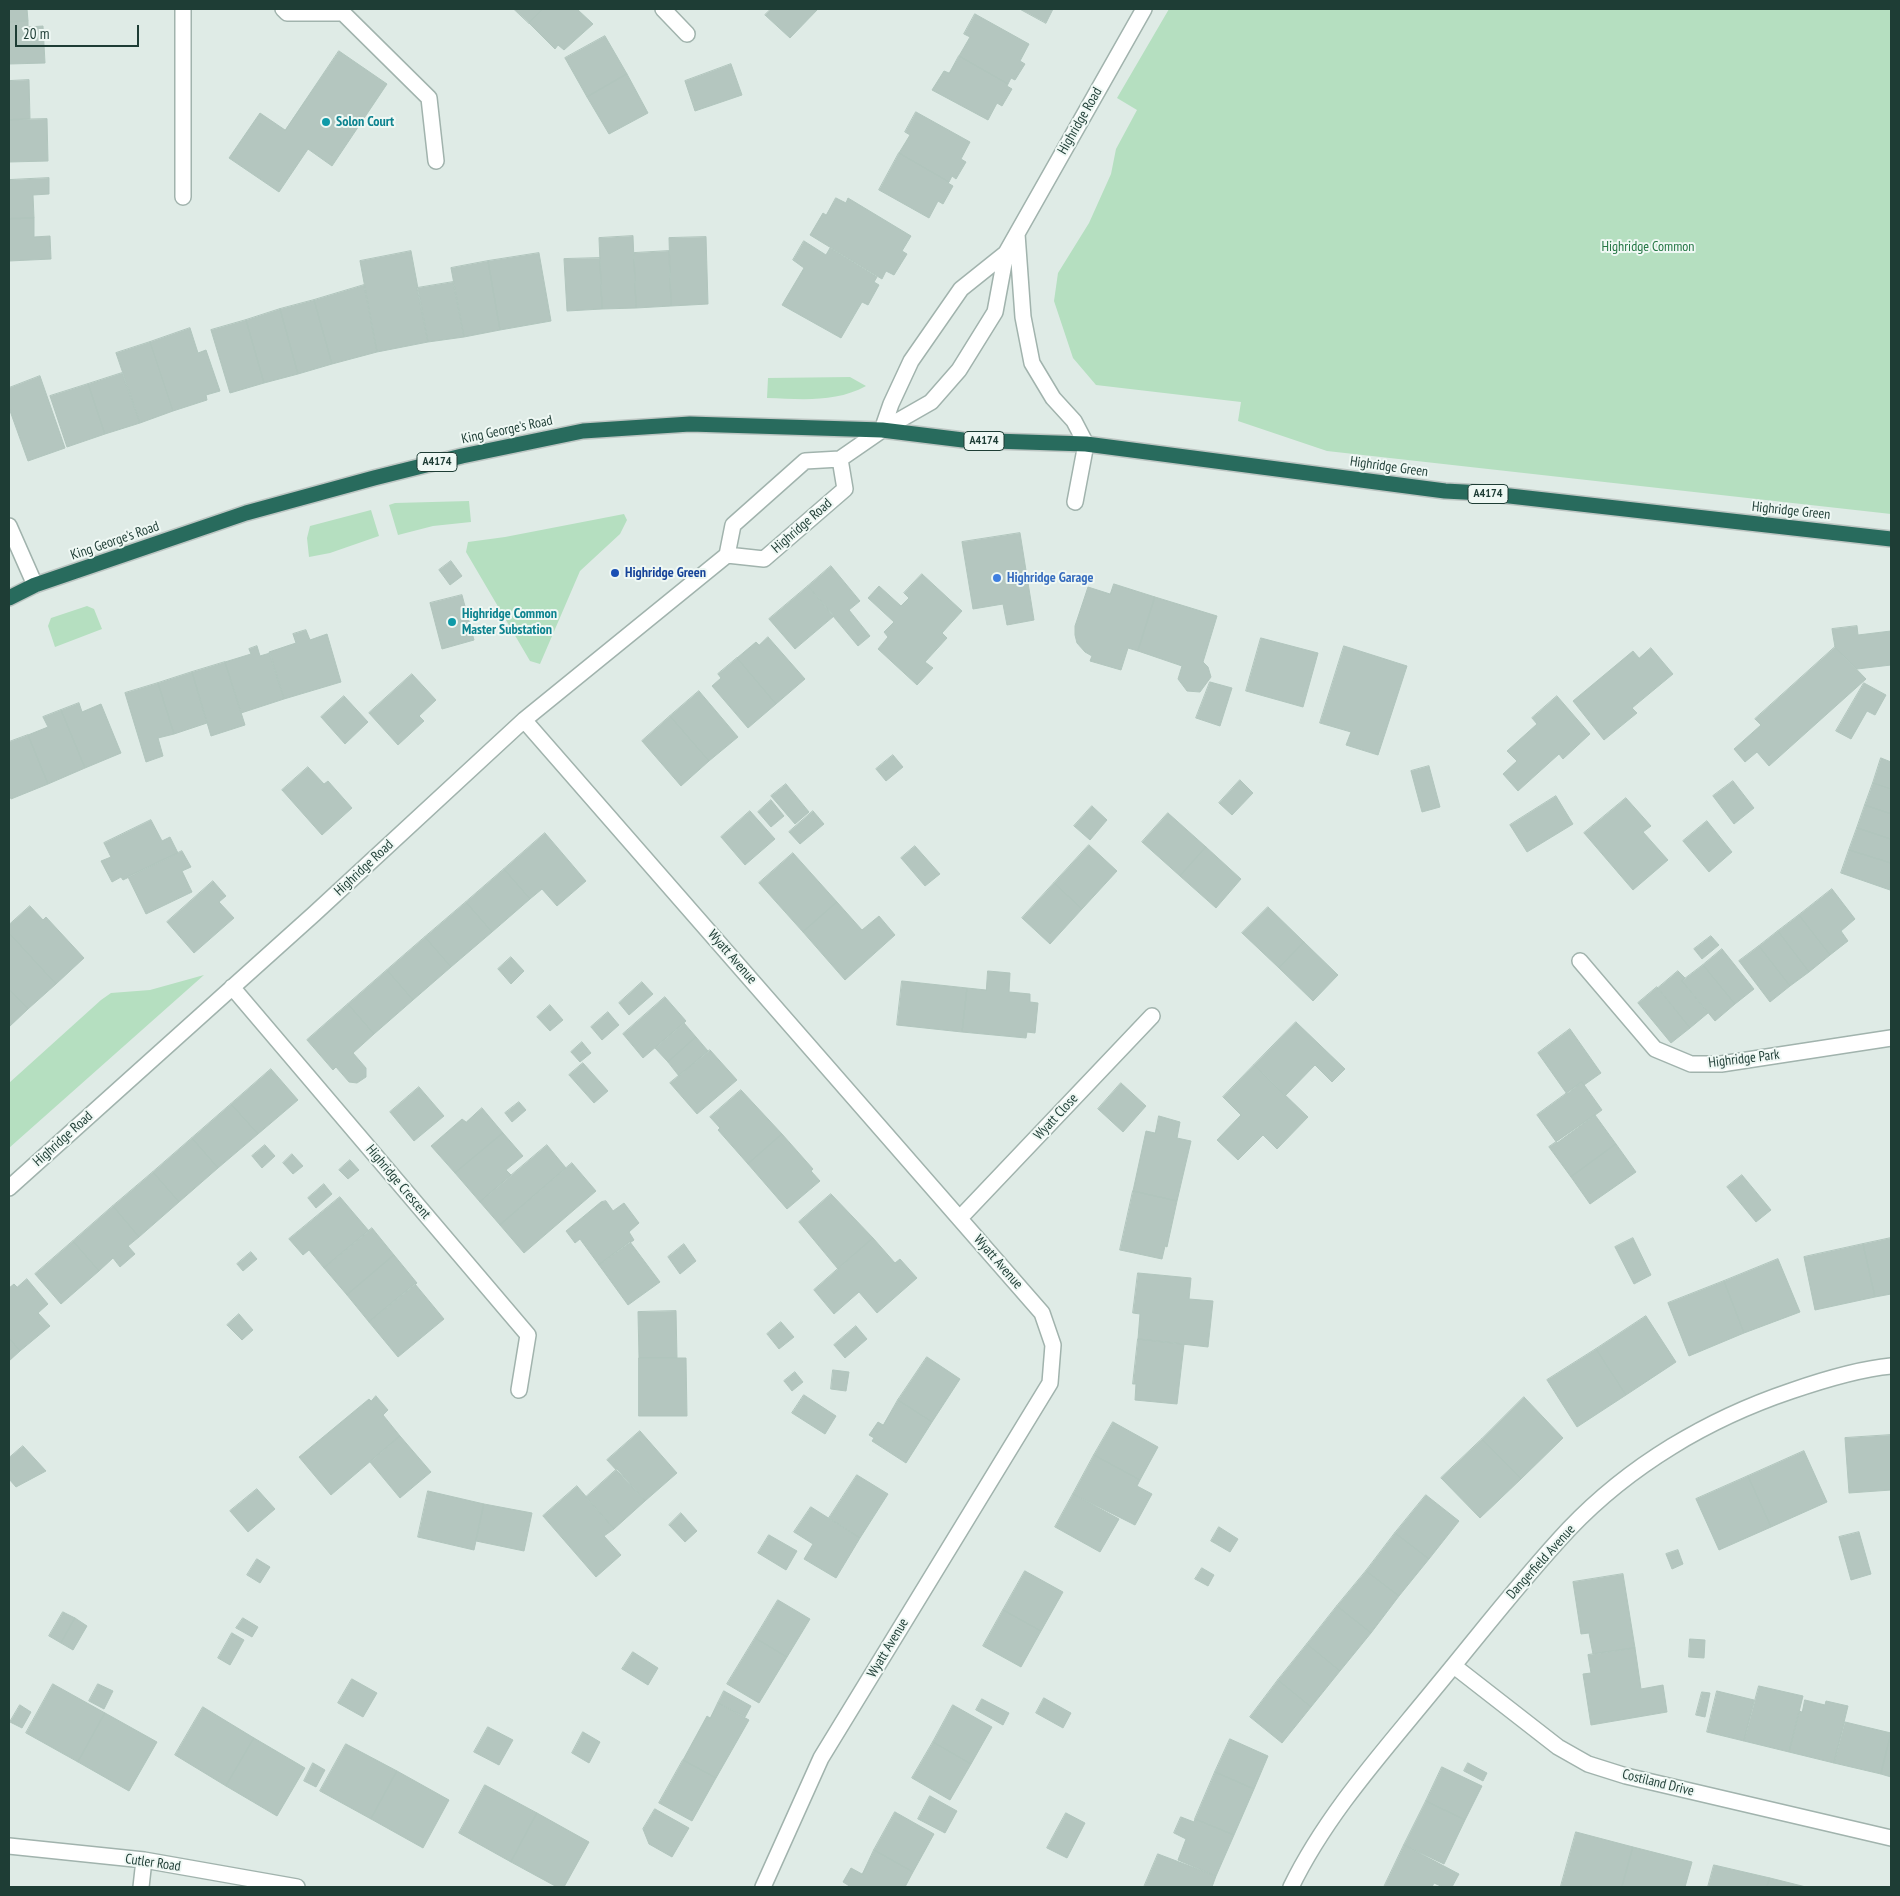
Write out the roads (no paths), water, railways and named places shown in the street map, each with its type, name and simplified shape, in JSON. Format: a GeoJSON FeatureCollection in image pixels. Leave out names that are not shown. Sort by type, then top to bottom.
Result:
{"type":"FeatureCollection","features":[{"type":"Feature","properties":{"kind":"highway","name":"King George's Road"},"geometry":{"type":"LineString","coordinates":[[9,598],[35,585],[246,513],[453,458],[583,431],[690,424],[882,430]]}},
{"type":"Feature","properties":{"kind":"highway","name":"Highridge Green"},"geometry":{"type":"LineString","coordinates":[[882,430],[963,440],[1086,444],[1446,492],[1493,494],[1891,539]]}},
{"type":"Feature","properties":{"kind":"street"},"geometry":{"type":"LineString","coordinates":[[183,9],[183,197]]}},
{"type":"Feature","properties":{"kind":"street"},"geometry":{"type":"LineString","coordinates":[[283,9],[287,13],[345,11],[429,98],[436,161]]}},
{"type":"Feature","properties":{"kind":"street"},"geometry":{"type":"LineString","coordinates":[[664,9],[686,34]]}},
{"type":"Feature","properties":{"kind":"street","name":"Highridge Road"},"geometry":{"type":"LineString","coordinates":[[9,1188],[524,720],[726,555],[764,559],[846,489],[840,459],[882,430],[930,402],[959,370],[995,312],[1006,253],[1144,9]]}},
{"type":"Feature","properties":{"kind":"street"},"geometry":{"type":"LineString","coordinates":[[1016,233],[1023,317],[1032,363],[1053,398],[1074,421],[1086,444],[1075,502]]}},
{"type":"Feature","properties":{"kind":"street","name":"Highridge Road"},"geometry":{"type":"LineString","coordinates":[[882,430],[891,404],[911,361],[961,289],[1006,253]]}},
{"type":"Feature","properties":{"kind":"street"},"geometry":{"type":"LineString","coordinates":[[726,555],[733,525],[805,461],[840,459]]}},
{"type":"Feature","properties":{"kind":"street"},"geometry":{"type":"LineString","coordinates":[[9,526],[35,585]]}},
{"type":"Feature","properties":{"kind":"street","name":"Wyatt Avenue"},"geometry":{"type":"LineString","coordinates":[[524,720],[1042,1313],[1053,1345],[1050,1383],[821,1758],[763,1887]]}},
{"type":"Feature","properties":{"kind":"street","name":"Highridge Park"},"geometry":{"type":"LineString","coordinates":[[1580,961],[1655,1049],[1691,1064],[1721,1064],[1891,1038]]}},
{"type":"Feature","properties":{"kind":"street","name":"Highridge Crescent"},"geometry":{"type":"LineString","coordinates":[[232,987],[528,1335],[519,1390]]}},
{"type":"Feature","properties":{"kind":"street","name":"Wyatt Close"},"geometry":{"type":"LineString","coordinates":[[960,1218],[1152,1016]]}},
{"type":"Feature","properties":{"kind":"street","name":"Dangerfield Avenue"},"geometry":{"type":"LineString","coordinates":[[1291,1887],[1331,1818],[1516,1588],[1570,1527],[1632,1473],[1693,1432],[1752,1404],[1822,1381],[1891,1366]]}},
{"type":"Feature","properties":{"kind":"street","name":"Costiland Drive"},"geometry":{"type":"LineString","coordinates":[[1454,1666],[1558,1746],[1588,1764],[1626,1776],[1891,1838]]}},
{"type":"Feature","properties":{"kind":"street","name":"Cutler Road"},"geometry":{"type":"LineString","coordinates":[[9,1846],[144,1860],[297,1887]]}},
{"type":"Feature","properties":{"kind":"street"},"geometry":{"type":"LineString","coordinates":[[141,1887],[144,1860]]}},
{"type":"Feature","properties":{"kind":"place","name":"Solon Court"},"geometry":{"type":"Point","coordinates":[326,122]}},
{"type":"Feature","properties":{"kind":"place","name":"Highridge Green"},"geometry":{"type":"Point","coordinates":[615,573]}},
{"type":"Feature","properties":{"kind":"place","name":"Highridge Garage"},"geometry":{"type":"Point","coordinates":[997,578]}},
{"type":"Feature","properties":{"kind":"place","name":"Highridge Common Master Substation"},"geometry":{"type":"Point","coordinates":[452,622]}},
{"type":"Feature","properties":{"kind":"park label","name":"Highridge Common"},"geometry":{"type":"Point","coordinates":[1648,247]}}]}
